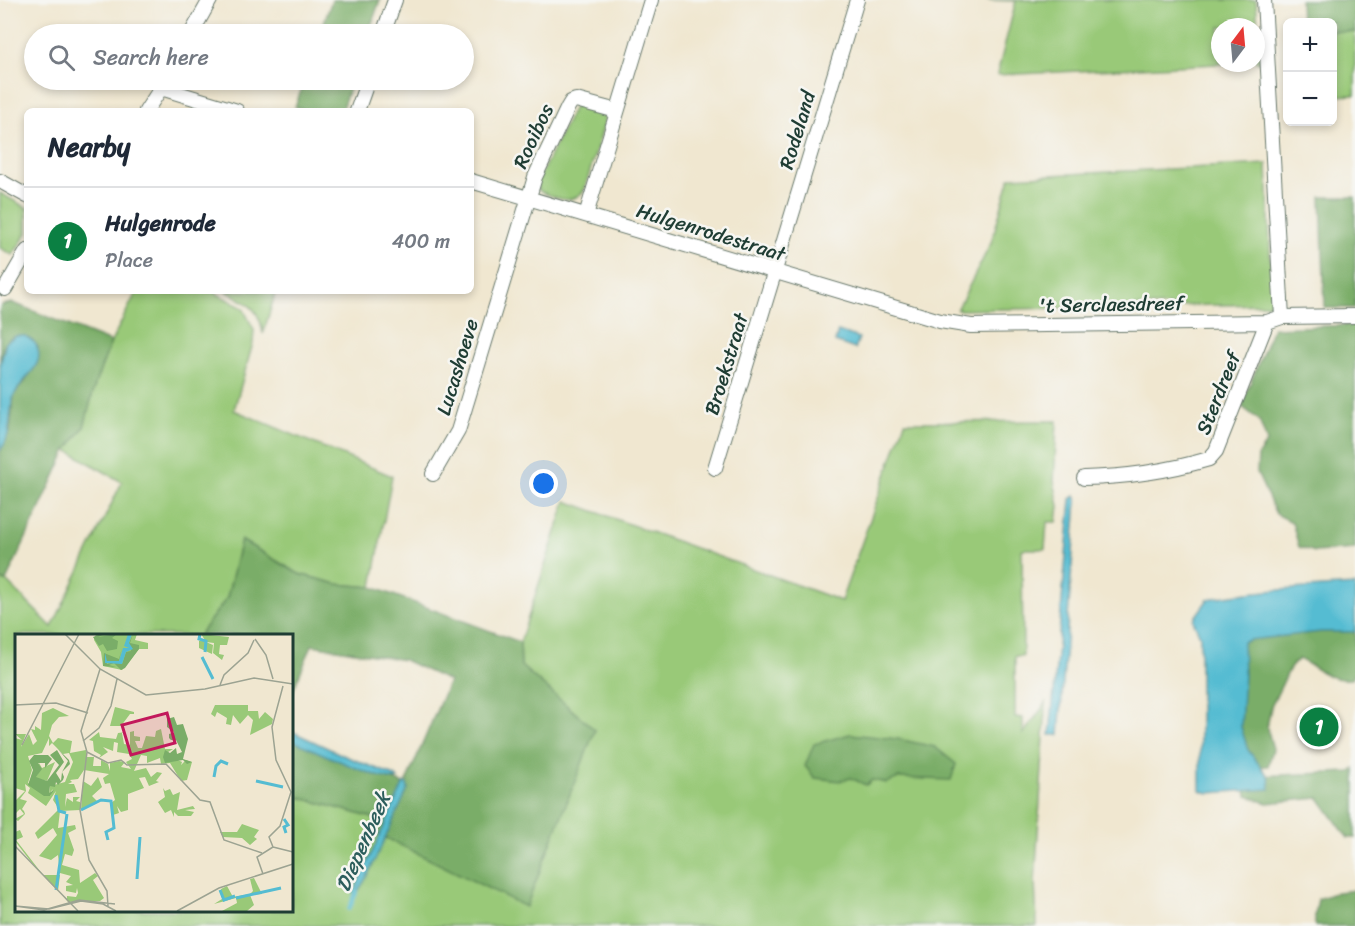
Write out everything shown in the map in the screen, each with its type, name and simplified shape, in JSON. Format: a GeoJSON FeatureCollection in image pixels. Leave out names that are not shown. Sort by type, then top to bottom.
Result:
{"type":"FeatureCollection","features":[{"type":"Feature","properties":{"kind":"street"},"geometry":{"type":"LineString","coordinates":[[197,24],[210,0]]}},
{"type":"Feature","properties":{"kind":"street"},"geometry":{"type":"LineString","coordinates":[[387,24],[395,0]]}},
{"type":"Feature","properties":{"kind":"street"},"geometry":{"type":"LineString","coordinates":[[586,215],[651,0]]}},
{"type":"Feature","properties":{"kind":"street","name":"Rodeland"},"geometry":{"type":"LineString","coordinates":[[774,272],[857,0]]}},
{"type":"Feature","properties":{"kind":"street"},"geometry":{"type":"LineString","coordinates":[[1264,0],[1282,317]]}},
{"type":"Feature","properties":{"kind":"street"},"geometry":{"type":"LineString","coordinates":[[148,108],[159,90]]}},
{"type":"Feature","properties":{"kind":"street"},"geometry":{"type":"LineString","coordinates":[[182,90],[229,108]]}},
{"type":"Feature","properties":{"kind":"street"},"geometry":{"type":"LineString","coordinates":[[358,108],[364,90]]}},
{"type":"Feature","properties":{"kind":"street","name":"Rooibos"},"geometry":{"type":"LineString","coordinates":[[528,198],[543,157],[571,102],[582,101],[617,111]]}},
{"type":"Feature","properties":{"kind":"street"},"geometry":{"type":"LineString","coordinates":[[0,181],[24,194]]}},
{"type":"Feature","properties":{"kind":"street","name":"Hulgenrodestraat"},"geometry":{"type":"LineString","coordinates":[[474,182],[940,321]]}},
{"type":"Feature","properties":{"kind":"street","name":"Lucashoeve"},"geometry":{"type":"LineString","coordinates":[[434,474],[458,431],[528,198]]}},
{"type":"Feature","properties":{"kind":"street"},"geometry":{"type":"LineString","coordinates":[[5,289],[24,257]]}},
{"type":"Feature","properties":{"kind":"street","name":"Broekstraat"},"geometry":{"type":"LineString","coordinates":[[715,468],[774,272]]}},
{"type":"Feature","properties":{"kind":"street","name":"'t Serclaesdreef"},"geometry":{"type":"LineString","coordinates":[[940,321],[971,326],[1267,322],[1282,317],[1355,316]]}},
{"type":"Feature","properties":{"kind":"street","name":"Sterdreef"},"geometry":{"type":"LineString","coordinates":[[1084,478],[1142,474],[1209,459],[1216,452],[1267,322]]}},
{"type":"Feature","properties":{"kind":"green space"},"geometry":{"type":"Polygon","coordinates":[[[332,0],[380,0],[372,24],[324,24],[332,0]]]}},
{"type":"Feature","properties":{"kind":"green space"},"geometry":{"type":"Polygon","coordinates":[[[987,0],[1256,0],[1257,18],[1211,18],[1211,64],[997,75],[1016,1],[987,0]]]}},
{"type":"Feature","properties":{"kind":"green space"},"geometry":{"type":"Polygon","coordinates":[[[1300,0],[1355,0],[1355,32],[1337,31],[1337,18],[1301,18],[1300,0]]]}},
{"type":"Feature","properties":{"kind":"green space"},"geometry":{"type":"Polygon","coordinates":[[[1337,31],[1355,32],[1355,95],[1337,96],[1337,31]]]}},
{"type":"Feature","properties":{"kind":"green space"},"geometry":{"type":"Polygon","coordinates":[[[301,90],[348,90],[342,108],[295,107],[301,90]]]}},
{"type":"Feature","properties":{"kind":"green space"},"geometry":{"type":"Polygon","coordinates":[[[575,105],[603,112],[605,121],[584,191],[579,196],[564,199],[541,192],[537,182],[575,105]]]}},
{"type":"Feature","properties":{"kind":"green space"},"geometry":{"type":"Polygon","coordinates":[[[1267,164],[1272,304],[957,310],[991,243],[1010,177],[1267,164]]]}},
{"type":"Feature","properties":{"kind":"green space"},"geometry":{"type":"Polygon","coordinates":[[[0,193],[24,206],[24,238],[13,255],[0,248],[0,193]]]}},
{"type":"Feature","properties":{"kind":"green space"},"geometry":{"type":"Polygon","coordinates":[[[1321,197],[1355,197],[1355,308],[1325,308],[1321,197]]]}},
{"type":"Feature","properties":{"kind":"green space"},"geometry":{"type":"Polygon","coordinates":[[[135,294],[217,294],[243,308],[254,330],[253,343],[234,410],[392,476],[372,587],[337,584],[299,574],[241,540],[227,598],[200,634],[15,634],[15,911],[292,911],[292,795],[380,820],[376,832],[595,730],[521,666],[520,642],[566,501],[841,601],[905,422],[1057,421],[1054,481],[1059,506],[1057,522],[1047,522],[1045,549],[1022,549],[1023,656],[1015,656],[1015,717],[1023,718],[1023,734],[1046,703],[1035,882],[1037,926],[0,926],[0,580],[6,581],[52,627],[122,482],[67,450],[84,427],[96,381],[111,342],[135,294]]]}},
{"type":"Feature","properties":{"kind":"green space"},"geometry":{"type":"Polygon","coordinates":[[[231,294],[275,294],[263,334],[256,312],[231,294]]]}},
{"type":"Feature","properties":{"kind":"green space"},"geometry":{"type":"Polygon","coordinates":[[[13,303],[111,342],[96,381],[84,427],[67,450],[6,581],[0,580],[0,451],[10,430],[14,395],[25,382],[38,347],[26,338],[11,338],[4,346],[0,366],[0,308],[2,305],[13,303]]]}},
{"type":"Feature","properties":{"kind":"green space"},"geometry":{"type":"Polygon","coordinates":[[[1355,325],[1355,549],[1315,552],[1299,547],[1292,522],[1276,514],[1257,473],[1258,455],[1267,442],[1259,420],[1241,406],[1273,328],[1355,325]]]}},
{"type":"Feature","properties":{"kind":"green space"},"geometry":{"type":"Polygon","coordinates":[[[241,540],[299,574],[337,584],[372,587],[520,642],[521,666],[595,730],[526,907],[376,833],[380,820],[292,795],[292,736],[405,785],[449,681],[404,660],[312,645],[292,693],[292,634],[200,634],[227,598],[241,540]]]}},
{"type":"Feature","properties":{"kind":"green space"},"geometry":{"type":"Polygon","coordinates":[[[1355,622],[1355,672],[1352,679],[1329,676],[1299,659],[1291,666],[1271,707],[1267,727],[1273,749],[1268,766],[1248,767],[1230,660],[1239,639],[1355,622]]]}},
{"type":"Feature","properties":{"kind":"green space"},"geometry":{"type":"Polygon","coordinates":[[[850,734],[898,739],[935,747],[956,764],[951,780],[899,778],[886,783],[872,780],[866,785],[851,778],[841,781],[815,778],[805,766],[814,744],[850,734]]]}},
{"type":"Feature","properties":{"kind":"green space"},"geometry":{"type":"Polygon","coordinates":[[[1355,768],[1355,838],[1348,838],[1319,798],[1267,803],[1247,796],[1245,783],[1257,776],[1351,772],[1355,768]]]}},
{"type":"Feature","properties":{"kind":"green space"},"geometry":{"type":"Polygon","coordinates":[[[1355,890],[1355,926],[1315,926],[1318,899],[1337,892],[1355,890]]]}},
{"type":"Feature","properties":{"kind":"water"},"geometry":{"type":"Polygon","coordinates":[[[838,331],[859,338],[855,349],[835,342],[838,331]]]}},
{"type":"Feature","properties":{"kind":"water"},"geometry":{"type":"Polygon","coordinates":[[[16,336],[25,336],[35,343],[39,358],[14,396],[9,430],[0,451],[0,366],[6,342],[16,336]]]}},
{"type":"Feature","properties":{"kind":"water"},"geometry":{"type":"Polygon","coordinates":[[[1075,496],[1077,500],[1059,735],[1050,735],[1071,499],[1075,496]]]}},
{"type":"Feature","properties":{"kind":"water"},"geometry":{"type":"Polygon","coordinates":[[[1355,585],[1355,632],[1321,632],[1243,642],[1241,727],[1248,750],[1269,777],[1270,789],[1208,793],[1200,790],[1200,636],[1193,620],[1208,599],[1263,591],[1355,585]]]}},
{"type":"Feature","properties":{"kind":"water"},"geometry":{"type":"Polygon","coordinates":[[[292,731],[398,779],[378,776],[292,740],[292,731]]]}},
{"type":"Feature","properties":{"kind":"water"},"geometry":{"type":"Polygon","coordinates":[[[404,783],[407,784],[408,789],[368,875],[356,895],[354,894],[357,885],[404,783]]]}},
{"type":"Feature","properties":{"kind":"waterway","name":"Diepenbeek"},"geometry":{"type":"LineString","coordinates":[[349,909],[357,891]]}},
{"type":"Feature","properties":{"kind":"place","name":"Hulgenrode"},"geometry":{"type":"Point","coordinates":[1319,727]}}]}
